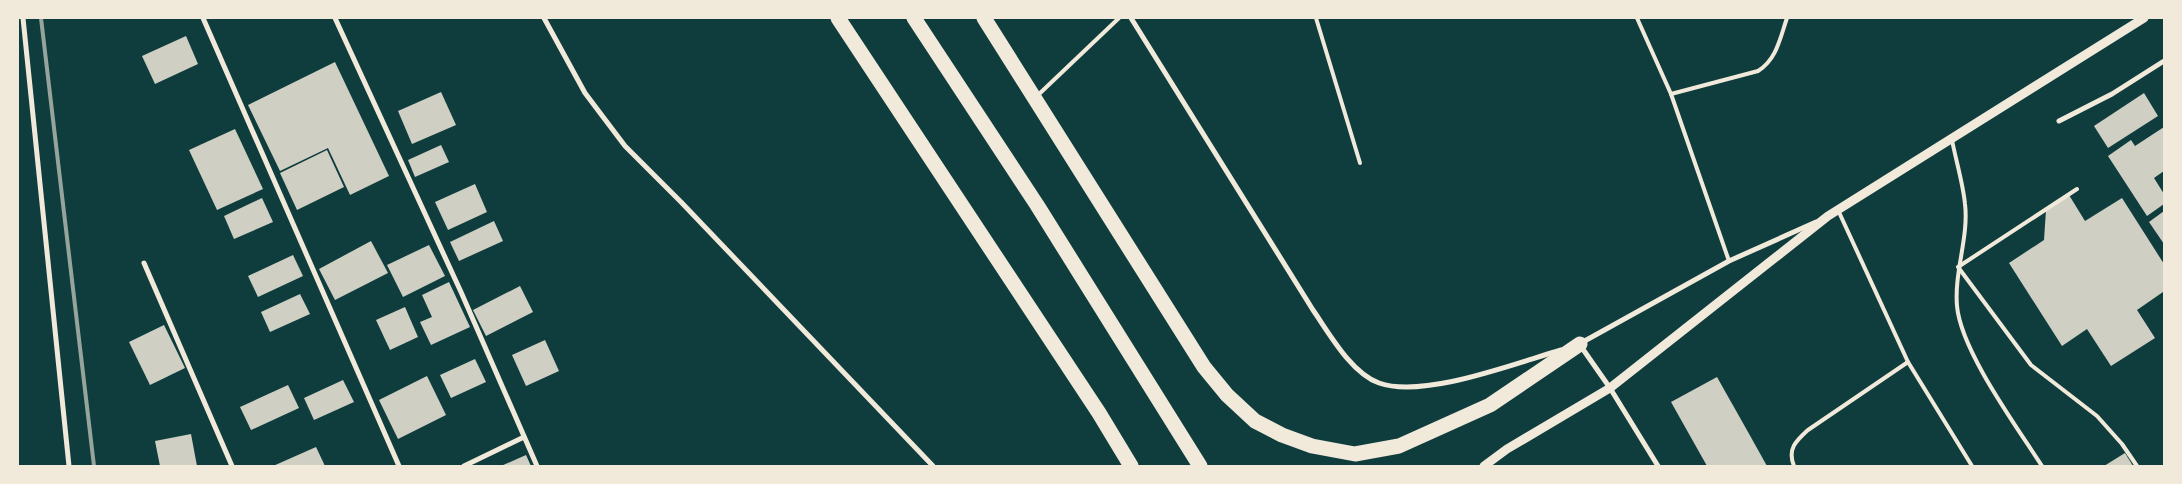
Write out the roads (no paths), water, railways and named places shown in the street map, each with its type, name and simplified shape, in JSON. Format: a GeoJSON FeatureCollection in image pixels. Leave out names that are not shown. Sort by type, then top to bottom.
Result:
{"type":"FeatureCollection","features":[{"type":"Feature","properties":{"kind":"highway"},"geometry":{"type":"LineString","coordinates":[[838,18],[1099,413],[1131,466]]}},
{"type":"Feature","properties":{"kind":"highway"},"geometry":{"type":"LineString","coordinates":[[914,18],[1037,205],[1200,466]]}},
{"type":"Feature","properties":{"kind":"highway"},"geometry":{"type":"LineString","coordinates":[[984,18],[1036,97],[1204,367],[1227,395],[1255,421],[1282,435],[1312,446],[1355,454],[1399,446],[1490,405],[1580,344]]}},
{"type":"Feature","properties":{"kind":"street"},"geometry":{"type":"LineString","coordinates":[[23,18],[69,466]]}},
{"type":"Feature","properties":{"kind":"street"},"geometry":{"type":"LineString","coordinates":[[203,18],[398,466]]}},
{"type":"Feature","properties":{"kind":"street"},"geometry":{"type":"LineString","coordinates":[[335,18],[461,292],[537,466]]}},
{"type":"Feature","properties":{"kind":"street"},"geometry":{"type":"LineString","coordinates":[[544,18],[584,93],[625,146],[681,202],[933,466]]}},
{"type":"Feature","properties":{"kind":"street"},"geometry":{"type":"LineString","coordinates":[[1131,18],[1313,310],[1339,348],[1359,370],[1379,383],[1428,387],[1467,378],[1580,344],[1729,261],[1828,216],[2144,18]]}},
{"type":"Feature","properties":{"kind":"street"},"geometry":{"type":"LineString","coordinates":[[2059,121],[2112,94],[2164,61]]}},
{"type":"Feature","properties":{"kind":"street"},"geometry":{"type":"LineString","coordinates":[[1484,466],[1507,449],[1610,388],[1828,216]]}},
{"type":"Feature","properties":{"kind":"street"},"geometry":{"type":"LineString","coordinates":[[144,263],[232,466]]}},
{"type":"Feature","properties":{"kind":"street"},"geometry":{"type":"LineString","coordinates":[[1580,344],[1610,388],[1658,466]]}},
{"type":"Feature","properties":{"kind":"street"},"geometry":{"type":"LineString","coordinates":[[464,466],[524,437]]}},
{"type":"Feature","properties":{"kind":"lane"},"geometry":{"type":"LineString","coordinates":[[1036,97],[1119,18]]}},
{"type":"Feature","properties":{"kind":"lane"},"geometry":{"type":"LineString","coordinates":[[1316,18],[1360,163]]}},
{"type":"Feature","properties":{"kind":"lane"},"geometry":{"type":"LineString","coordinates":[[1637,18],[1671,94],[1729,261]]}},
{"type":"Feature","properties":{"kind":"lane"},"geometry":{"type":"LineString","coordinates":[[1671,94],[1758,71],[1768,65],[1775,55],[1787,18]]}},
{"type":"Feature","properties":{"kind":"lane"},"geometry":{"type":"LineString","coordinates":[[1952,140],[1966,204],[1958,267],[1957,306],[1963,328],[1979,366],[2042,466]]}},
{"type":"Feature","properties":{"kind":"lane"},"geometry":{"type":"LineString","coordinates":[[1958,267],[2077,189]]}},
{"type":"Feature","properties":{"kind":"lane"},"geometry":{"type":"LineString","coordinates":[[1838,210],[1908,362],[1972,466]]}},
{"type":"Feature","properties":{"kind":"lane"},"geometry":{"type":"LineString","coordinates":[[1958,267],[2031,365],[2097,416],[2122,444],[2137,466]]}},
{"type":"Feature","properties":{"kind":"lane"},"geometry":{"type":"LineString","coordinates":[[1794,466],[1790,452],[1795,442],[1808,430],[1908,362]]}},
{"type":"Feature","properties":{"kind":"railway"},"geometry":{"type":"LineString","coordinates":[[41,18],[94,466]]}}]}
